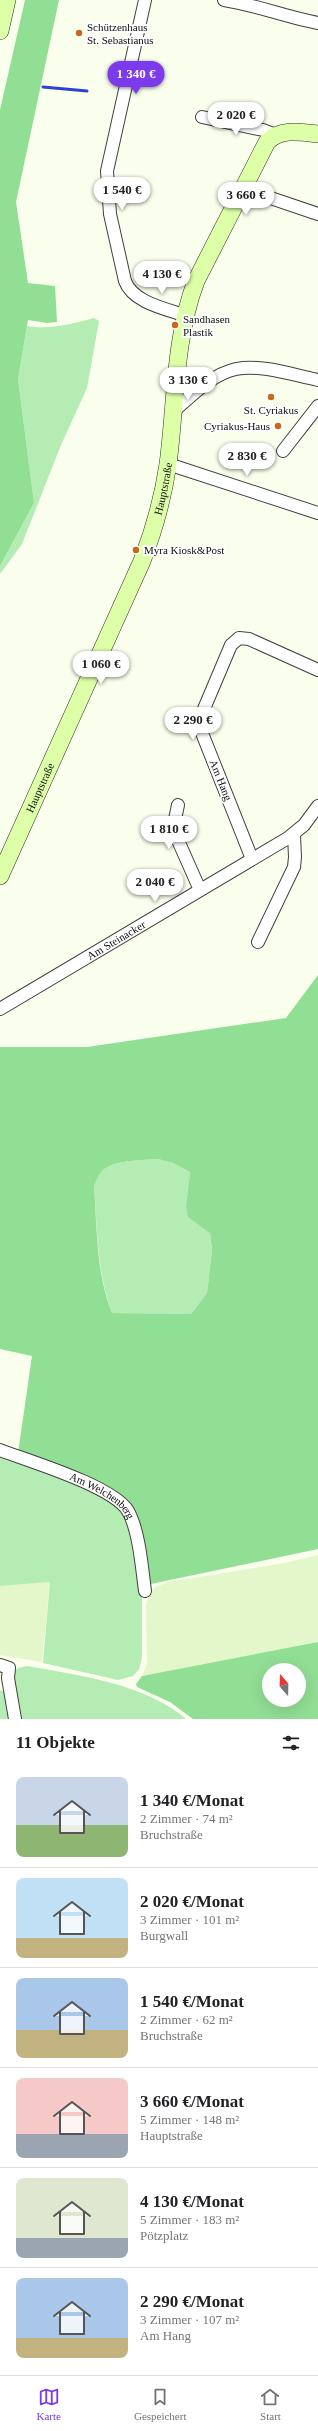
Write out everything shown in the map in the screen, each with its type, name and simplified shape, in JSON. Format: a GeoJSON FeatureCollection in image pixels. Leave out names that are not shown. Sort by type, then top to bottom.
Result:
{"type":"FeatureCollection","features":[{"type":"Feature","properties":{"kind":"street"},"geometry":{"type":"LineString","coordinates":[[0,31],[7,0]]}},
{"type":"Feature","properties":{"kind":"street"},"geometry":{"type":"LineString","coordinates":[[145,0],[107,172],[110,214],[126,284],[132,292],[144,300],[186,316]]}},
{"type":"Feature","properties":{"kind":"street"},"geometry":{"type":"LineString","coordinates":[[224,0],[253,5],[290,17],[318,23]]}},
{"type":"Feature","properties":{"kind":"street"},"geometry":{"type":"LineString","coordinates":[[202,117],[263,130],[276,135],[291,132],[318,134]]}},
{"type":"Feature","properties":{"kind":"street","name":"Hauptstraße"},"geometry":{"type":"LineString","coordinates":[[0,876],[142,561],[160,508],[168,464],[173,412],[186,316],[196,281],[266,144],[276,135]]}},
{"type":"Feature","properties":{"kind":"street"},"geometry":{"type":"LineString","coordinates":[[244,189],[318,214]]}},
{"type":"Feature","properties":{"kind":"street"},"geometry":{"type":"LineString","coordinates":[[173,412],[212,380],[236,369],[259,369],[318,380]]}},
{"type":"Feature","properties":{"kind":"street"},"geometry":{"type":"LineString","coordinates":[[283,451],[318,406]]}},
{"type":"Feature","properties":{"kind":"street"},"geometry":{"type":"LineString","coordinates":[[168,464],[318,513]]}},
{"type":"Feature","properties":{"kind":"street","name":"Am Hang"},"geometry":{"type":"LineString","coordinates":[[252,859],[198,723],[231,645],[241,638],[253,640],[318,670]]}},
{"type":"Feature","properties":{"kind":"street"},"geometry":{"type":"LineString","coordinates":[[178,805],[172,829],[200,890]]}},
{"type":"Feature","properties":{"kind":"street","name":"Am Steinacker"},"geometry":{"type":"LineString","coordinates":[[0,1008],[294,835],[318,806]]}},
{"type":"Feature","properties":{"kind":"street"},"geometry":{"type":"LineString","coordinates":[[258,942],[294,867],[294,835]]}},
{"type":"Feature","properties":{"kind":"street","name":"Am Welchenberg"},"geometry":{"type":"LineString","coordinates":[[0,1450],[98,1488],[119,1500],[127,1510],[132,1521],[145,1591]]}},
{"type":"Feature","properties":{"kind":"street"},"geometry":{"type":"LineString","coordinates":[[5,1667],[16,1719]]}},
{"type":"Feature","properties":{"kind":"green space"},"geometry":{"type":"Polygon","coordinates":[[[25,0],[59,0],[16,202],[28,283],[55,286],[57,322],[47,323],[28,320],[18,379],[34,503],[0,566],[0,110],[25,0]]]}},
{"type":"Feature","properties":{"kind":"green space"},"geometry":{"type":"Polygon","coordinates":[[[94,318],[99,321],[87,388],[61,445],[22,544],[0,574],[0,566],[34,503],[18,379],[27,326],[53,327],[94,318]]]}},
{"type":"Feature","properties":{"kind":"green space"},"geometry":{"type":"Polygon","coordinates":[[[318,975],[318,1549],[146,1585],[141,1535],[137,1516],[133,1507],[125,1498],[113,1489],[81,1474],[18,1453],[32,1356],[0,1349],[0,1047],[87,1047],[286,1018],[318,975]],[[158,1159],[117,1163],[102,1171],[94,1186],[100,1266],[112,1313],[191,1314],[207,1293],[212,1250],[210,1233],[188,1217],[186,1205],[190,1172],[173,1163],[158,1159]]]}},
{"type":"Feature","properties":{"kind":"green space"},"geometry":{"type":"Polygon","coordinates":[[[158,1159],[173,1163],[190,1172],[186,1205],[210,1233],[212,1250],[207,1293],[191,1314],[112,1313],[103,1282],[97,1234],[94,1185],[102,1171],[111,1165],[131,1161],[158,1159]]]}},
{"type":"Feature","properties":{"kind":"green space"},"geometry":{"type":"Polygon","coordinates":[[[0,1453],[83,1485],[116,1502],[128,1521],[142,1593],[142,1657],[139,1669],[133,1676],[118,1680],[43,1663],[50,1582],[0,1586],[0,1453]]]}},
{"type":"Feature","properties":{"kind":"green space"},"geometry":{"type":"Polygon","coordinates":[[[318,1555],[318,1642],[142,1676],[147,1664],[146,1604],[151,1591],[155,1587],[168,1582],[285,1563],[318,1555]]]}},
{"type":"Feature","properties":{"kind":"green space"},"geometry":{"type":"Polygon","coordinates":[[[50,1582],[42,1662],[0,1655],[0,1586],[50,1582]]]}},
{"type":"Feature","properties":{"kind":"green space"},"geometry":{"type":"Polygon","coordinates":[[[318,1642],[318,1719],[193,1719],[170,1702],[137,1687],[136,1684],[142,1676],[318,1642]]]}},
{"type":"Feature","properties":{"kind":"green space"},"geometry":{"type":"Polygon","coordinates":[[[27,1666],[89,1677],[132,1689],[170,1707],[186,1719],[18,1719],[11,1674],[18,1668],[27,1666]]]}},
{"type":"Feature","properties":{"kind":"green space"},"geometry":{"type":"Polygon","coordinates":[[[0,1690],[7,1693],[12,1719],[0,1719],[0,1690]]]}},
{"type":"Feature","properties":{"kind":"waterway"},"geometry":{"type":"LineString","coordinates":[[43,87],[87,91]]}},
{"type":"Feature","properties":{"kind":"place","name":"Schützenhaus St. Sebastianus"},"geometry":{"type":"Point","coordinates":[79,33]}},
{"type":"Feature","properties":{"kind":"place","name":"Sandhasen Plastik"},"geometry":{"type":"Point","coordinates":[175,325]}},
{"type":"Feature","properties":{"kind":"place","name":"St. Cyriakus"},"geometry":{"type":"Point","coordinates":[271,397]}},
{"type":"Feature","properties":{"kind":"place","name":"Cyriakus-Haus"},"geometry":{"type":"Point","coordinates":[278,426]}},
{"type":"Feature","properties":{"kind":"place","name":"Myra Kiosk&Post"},"geometry":{"type":"Point","coordinates":[136,550]}}]}
